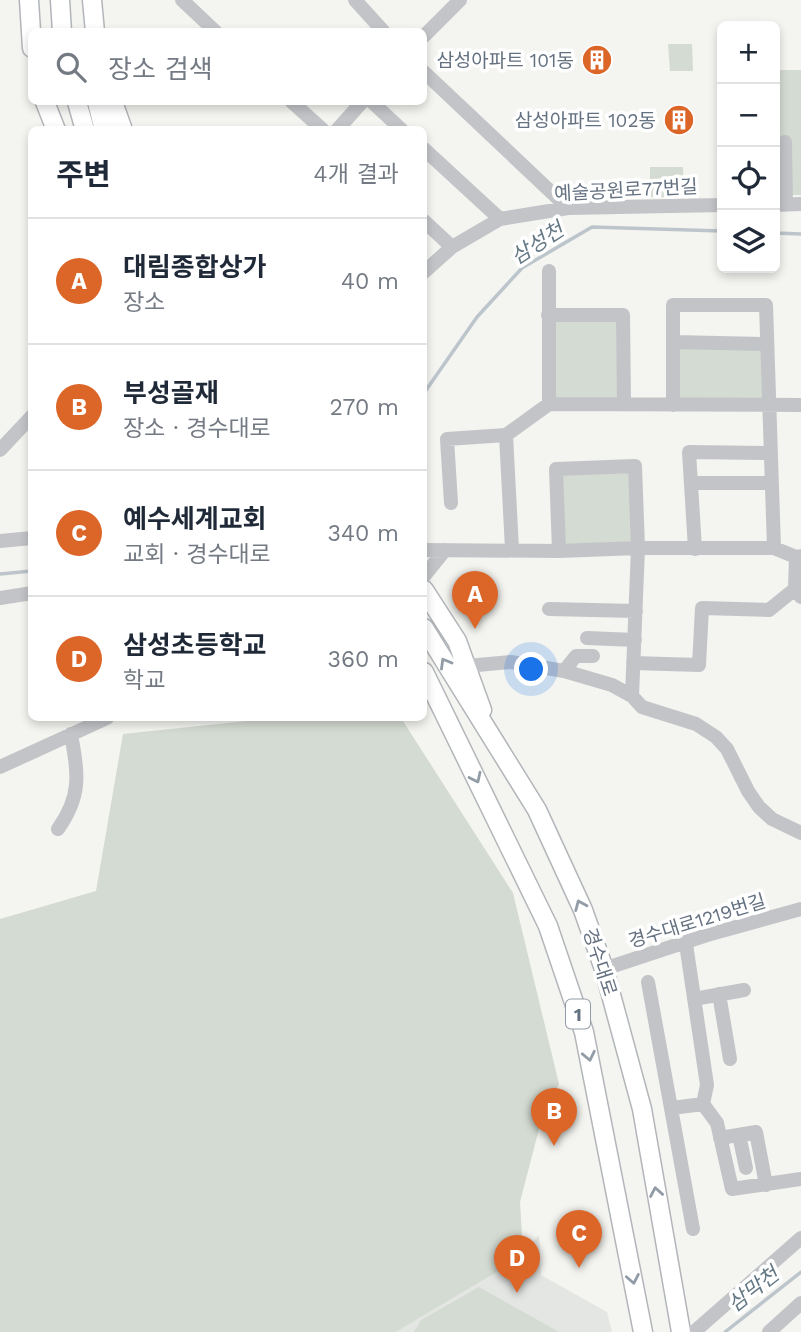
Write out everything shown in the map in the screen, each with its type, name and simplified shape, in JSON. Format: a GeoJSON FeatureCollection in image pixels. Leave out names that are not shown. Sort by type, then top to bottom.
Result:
{"type":"FeatureCollection","features":[{"type":"Feature","properties":{"kind":"main road"},"geometry":{"type":"LineString","coordinates":[[29,0],[31,28]]}},
{"type":"Feature","properties":{"kind":"main road"},"geometry":{"type":"LineString","coordinates":[[60,0],[62,28]]}},
{"type":"Feature","properties":{"kind":"main road"},"geometry":{"type":"LineString","coordinates":[[81,0],[83,28]]}},
{"type":"Feature","properties":{"kind":"main road"},"geometry":{"type":"LineString","coordinates":[[92,0],[95,28]]}},
{"type":"Feature","properties":{"kind":"main road"},"geometry":{"type":"LineString","coordinates":[[46,105],[54,126]]}},
{"type":"Feature","properties":{"kind":"main road"},"geometry":{"type":"LineString","coordinates":[[77,105],[84,126]]}},
{"type":"Feature","properties":{"kind":"main road"},"geometry":{"type":"LineString","coordinates":[[98,105],[103,126]]}},
{"type":"Feature","properties":{"kind":"main road"},"geometry":{"type":"LineString","coordinates":[[114,105],[122,126]]}},
{"type":"Feature","properties":{"kind":"main road"},"geometry":{"type":"LineString","coordinates":[[427,595],[457,641],[492,740]]}},
{"type":"Feature","properties":{"kind":"main road","name":"경수대로"},"geometry":{"type":"LineString","coordinates":[[427,633],[537,810],[583,911],[604,969],[642,1108],[681,1332]]}},
{"type":"Feature","properties":{"kind":"main road","name":"경수대로"},"geometry":{"type":"LineString","coordinates":[[427,678],[548,926],[584,1032],[643,1332]]}},
{"type":"Feature","properties":{"kind":"main road"},"geometry":{"type":"LineString","coordinates":[[427,696],[446,717]]}},
{"type":"Feature","properties":{"kind":"street"},"geometry":{"type":"LineString","coordinates":[[182,0],[212,28]]}},
{"type":"Feature","properties":{"kind":"street"},"geometry":{"type":"LineString","coordinates":[[355,0],[380,28]]}},
{"type":"Feature","properties":{"kind":"street"},"geometry":{"type":"LineString","coordinates":[[427,33],[460,0]]}},
{"type":"Feature","properties":{"kind":"street"},"geometry":{"type":"LineString","coordinates":[[427,75],[568,208]]}},
{"type":"Feature","properties":{"kind":"street"},"geometry":{"type":"LineString","coordinates":[[295,105],[319,126]]}},
{"type":"Feature","properties":{"kind":"street"},"geometry":{"type":"LineString","coordinates":[[341,126],[359,105]]}},
{"type":"Feature","properties":{"kind":"street"},"geometry":{"type":"LineString","coordinates":[[375,105],[398,126]]}},
{"type":"Feature","properties":{"kind":"street"},"geometry":{"type":"LineString","coordinates":[[785,142],[787,205]]}},
{"type":"Feature","properties":{"kind":"street"},"geometry":{"type":"LineString","coordinates":[[427,152],[500,219]]}},
{"type":"Feature","properties":{"kind":"street","name":"예술공원로77번길"},"geometry":{"type":"LineString","coordinates":[[427,269],[452,247],[500,219],[568,208],[717,205]]}},
{"type":"Feature","properties":{"kind":"street"},"geometry":{"type":"LineString","coordinates":[[427,224],[452,247]]}},
{"type":"Feature","properties":{"kind":"street"},"geometry":{"type":"LineString","coordinates":[[549,271],[549,404]]}},
{"type":"Feature","properties":{"kind":"street"},"geometry":{"type":"LineString","coordinates":[[673,404],[673,304],[766,305],[774,548]]}},
{"type":"Feature","properties":{"kind":"street"},"geometry":{"type":"LineString","coordinates":[[548,315],[623,315],[624,404]]}},
{"type":"Feature","properties":{"kind":"street"},"geometry":{"type":"LineString","coordinates":[[673,342],[767,344]]}},
{"type":"Feature","properties":{"kind":"street"},"geometry":{"type":"LineString","coordinates":[[451,503],[447,439],[506,435],[549,404],[801,405]]}},
{"type":"Feature","properties":{"kind":"street"},"geometry":{"type":"LineString","coordinates":[[0,450],[28,420]]}},
{"type":"Feature","properties":{"kind":"street"},"geometry":{"type":"LineString","coordinates":[[506,435],[512,549]]}},
{"type":"Feature","properties":{"kind":"street"},"geometry":{"type":"LineString","coordinates":[[695,549],[689,452],[771,453]]}},
{"type":"Feature","properties":{"kind":"street"},"geometry":{"type":"LineString","coordinates":[[559,551],[556,469],[635,466],[638,548],[632,696]]}},
{"type":"Feature","properties":{"kind":"street"},"geometry":{"type":"LineString","coordinates":[[691,482],[772,484]]}},
{"type":"Feature","properties":{"kind":"street"},"geometry":{"type":"LineString","coordinates":[[0,541],[28,538]]}},
{"type":"Feature","properties":{"kind":"street"},"geometry":{"type":"LineString","coordinates":[[427,550],[774,548],[798,556],[798,593],[769,610],[702,608],[699,665],[634,663]]}},
{"type":"Feature","properties":{"kind":"street"},"geometry":{"type":"LineString","coordinates":[[427,572],[445,550]]}},
{"type":"Feature","properties":{"kind":"street"},"geometry":{"type":"LineString","coordinates":[[0,598],[28,594]]}},
{"type":"Feature","properties":{"kind":"street"},"geometry":{"type":"LineString","coordinates":[[549,609],[636,611]]}},
{"type":"Feature","properties":{"kind":"street"},"geometry":{"type":"LineString","coordinates":[[587,638],[635,639]]}},
{"type":"Feature","properties":{"kind":"street"},"geometry":{"type":"LineString","coordinates":[[564,671],[576,656],[593,656]]}},
{"type":"Feature","properties":{"kind":"street"},"geometry":{"type":"LineString","coordinates":[[467,666],[512,662],[564,671],[612,685],[632,696],[642,707],[696,724],[716,737],[727,749],[759,807],[772,818],[801,834]]}},
{"type":"Feature","properties":{"kind":"street"},"geometry":{"type":"LineString","coordinates":[[0,767],[100,721]]}},
{"type":"Feature","properties":{"kind":"street"},"geometry":{"type":"LineString","coordinates":[[58,829],[68,815],[78,781],[71,734]]}},
{"type":"Feature","properties":{"kind":"street","name":"경수대로1219번길"},"geometry":{"type":"LineString","coordinates":[[604,969],[801,909]]}},
{"type":"Feature","properties":{"kind":"street"},"geometry":{"type":"LineString","coordinates":[[686,944],[707,1085],[703,1104],[717,1123],[733,1189],[801,1179]]}},
{"type":"Feature","properties":{"kind":"street"},"geometry":{"type":"LineString","coordinates":[[648,982],[693,1229]]}},
{"type":"Feature","properties":{"kind":"street"},"geometry":{"type":"LineString","coordinates":[[694,999],[744,990]]}},
{"type":"Feature","properties":{"kind":"street"},"geometry":{"type":"LineString","coordinates":[[719,994],[730,1059]]}},
{"type":"Feature","properties":{"kind":"street"},"geometry":{"type":"LineString","coordinates":[[672,1108],[703,1104]]}},
{"type":"Feature","properties":{"kind":"street"},"geometry":{"type":"LineString","coordinates":[[720,1138],[756,1132],[766,1185]]}},
{"type":"Feature","properties":{"kind":"street"},"geometry":{"type":"LineString","coordinates":[[739,1135],[746,1168]]}},
{"type":"Feature","properties":{"kind":"street"},"geometry":{"type":"LineString","coordinates":[[694,1332],[801,1238]]}},
{"type":"Feature","properties":{"kind":"street"},"geometry":{"type":"LineString","coordinates":[[769,1332],[801,1303]]}},
{"type":"Feature","properties":{"kind":"shaded area"},"geometry":{"type":"Polygon","coordinates":[[[668,44],[692,44],[693,71],[670,71],[668,44]]]}},
{"type":"Feature","properties":{"kind":"shaded area"},"geometry":{"type":"Polygon","coordinates":[[[780,70],[801,70],[801,195],[781,195],[780,70]]]}},
{"type":"Feature","properties":{"kind":"shaded area"},"geometry":{"type":"Polygon","coordinates":[[[650,167],[683,167],[684,197],[650,197],[650,167]]]}},
{"type":"Feature","properties":{"kind":"shaded area"},"geometry":{"type":"Polygon","coordinates":[[[548,315],[623,315],[624,404],[549,404],[548,315]]]}},
{"type":"Feature","properties":{"kind":"shaded area"},"geometry":{"type":"Polygon","coordinates":[[[673,342],[767,344],[769,405],[673,405],[673,342]]]}},
{"type":"Feature","properties":{"kind":"shaded area"},"geometry":{"type":"Polygon","coordinates":[[[635,466],[638,548],[559,551],[556,469],[635,466]]]}},
{"type":"Feature","properties":{"kind":"shaded area"},"geometry":{"type":"Polygon","coordinates":[[[246,721],[403,721],[513,893],[559,1084],[539,1129],[520,1202],[523,1253],[517,1260],[396,1332],[0,1332],[0,919],[96,891],[123,734],[246,721]]]}},
{"type":"Feature","properties":{"kind":"shaded area"},"geometry":{"type":"Polygon","coordinates":[[[539,1235],[541,1275],[607,1312],[612,1332],[396,1332],[517,1260],[539,1235]]]}},
{"type":"Feature","properties":{"kind":"shaded area"},"geometry":{"type":"Polygon","coordinates":[[[479,1287],[559,1332],[414,1332],[421,1320],[479,1287]]]}},
{"type":"Feature","properties":{"kind":"waterway","name":"삼성천"},"geometry":{"type":"LineString","coordinates":[[427,389],[477,317],[522,268],[592,227],[717,231]]}},
{"type":"Feature","properties":{"kind":"waterway","name":"삼성천"},"geometry":{"type":"LineString","coordinates":[[780,233],[801,234]]}},
{"type":"Feature","properties":{"kind":"waterway","name":"삼성천"},"geometry":{"type":"LineString","coordinates":[[0,574],[28,571]]}},
{"type":"Feature","properties":{"kind":"waterway","name":"삼막천"},"geometry":{"type":"LineString","coordinates":[[725,1332],[801,1272]]}},
{"type":"Feature","properties":{"kind":"place","name":"삼성아파트 101동"},"geometry":{"type":"Point","coordinates":[597,60]}},
{"type":"Feature","properties":{"kind":"place","name":"삼성아파트 102동"},"geometry":{"type":"Point","coordinates":[679,120]}},
{"type":"Feature","properties":{"kind":"place","name":"대림종합상가"},"geometry":{"type":"Point","coordinates":[475,629]}},
{"type":"Feature","properties":{"kind":"place","name":"부성골재"},"geometry":{"type":"Point","coordinates":[554,1146]}},
{"type":"Feature","properties":{"kind":"place","name":"예수세계교회"},"geometry":{"type":"Point","coordinates":[579,1268]}},
{"type":"Feature","properties":{"kind":"place","name":"삼성초등학교"},"geometry":{"type":"Point","coordinates":[517,1293]}}]}
